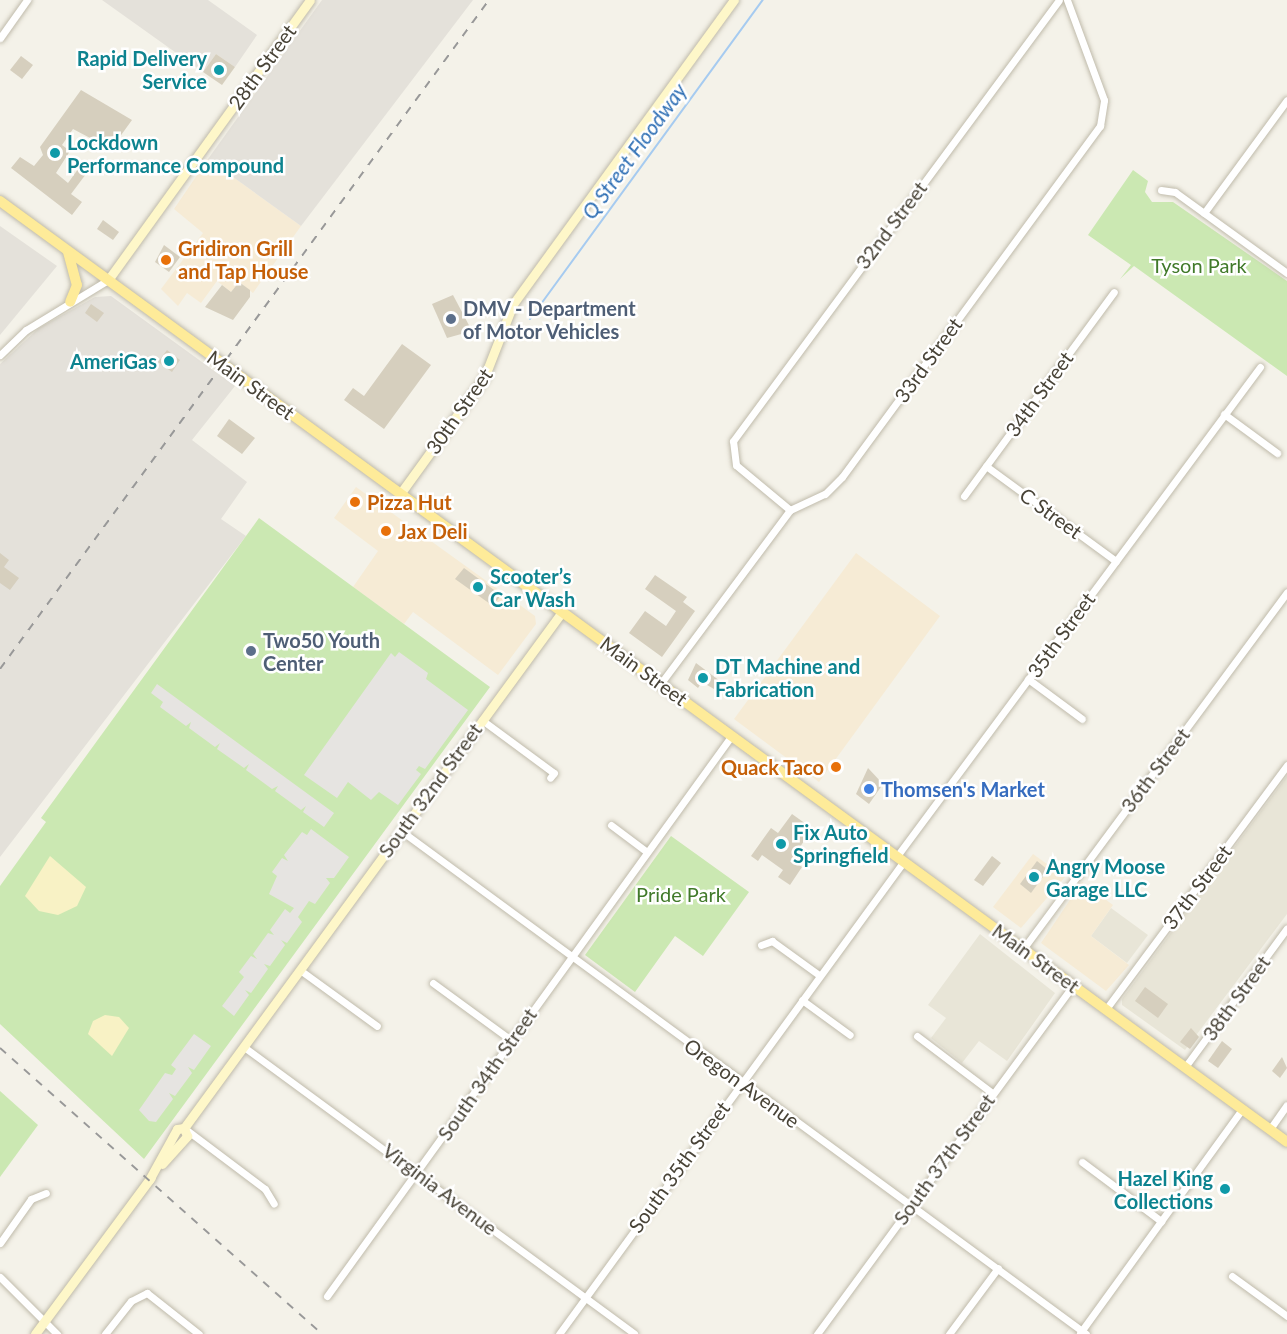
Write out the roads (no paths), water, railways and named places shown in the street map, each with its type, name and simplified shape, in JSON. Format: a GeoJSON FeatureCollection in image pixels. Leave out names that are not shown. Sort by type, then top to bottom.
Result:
{"type":"FeatureCollection","features":[{"type":"Feature","properties":{"kind":"main road","name":"Main Street"},"geometry":{"type":"LineString","coordinates":[[0,201],[1287,1142]]}},
{"type":"Feature","properties":{"kind":"main road"},"geometry":{"type":"LineString","coordinates":[[68,251],[77,285],[70,302]]}},
{"type":"Feature","properties":{"kind":"street"},"geometry":{"type":"LineString","coordinates":[[0,38],[27,0]]}},
{"type":"Feature","properties":{"kind":"street","name":"30th Street"},"geometry":{"type":"LineString","coordinates":[[400,494],[484,378],[513,304],[734,0]]}},
{"type":"Feature","properties":{"kind":"street","name":"32nd Street"},"geometry":{"type":"LineString","coordinates":[[790,510],[747,477],[732,454],[740,428],[1059,0]]}},
{"type":"Feature","properties":{"kind":"street","name":"33rd Street"},"geometry":{"type":"LineString","coordinates":[[661,683],[790,510],[825,494],[842,477],[1100,126],[1104,100],[1067,0]]}},
{"type":"Feature","properties":{"kind":"street","name":"28th Street"},"geometry":{"type":"LineString","coordinates":[[108,280],[305,2]]}},
{"type":"Feature","properties":{"kind":"street"},"geometry":{"type":"LineString","coordinates":[[1204,213],[1287,100]]}},
{"type":"Feature","properties":{"kind":"street"},"geometry":{"type":"LineString","coordinates":[[1161,190],[1175,192],[1287,273]]}},
{"type":"Feature","properties":{"kind":"street"},"geometry":{"type":"LineString","coordinates":[[0,355],[26,330],[108,280]]}},
{"type":"Feature","properties":{"kind":"street","name":"34th Street"},"geometry":{"type":"LineString","coordinates":[[964,496],[1114,292]]}},
{"type":"Feature","properties":{"kind":"street","name":"35th Street"},"geometry":{"type":"LineString","coordinates":[[900,858],[1028,679],[1260,367]]}},
{"type":"Feature","properties":{"kind":"street"},"geometry":{"type":"LineString","coordinates":[[1224,414],[1277,453]]}},
{"type":"Feature","properties":{"kind":"street","name":"C Street"},"geometry":{"type":"LineString","coordinates":[[986,466],[1116,561]]}},
{"type":"Feature","properties":{"kind":"street","name":"36th Street"},"geometry":{"type":"LineString","coordinates":[[1023,949],[1287,592]]}},
{"type":"Feature","properties":{"kind":"street","name":"South 32nd Street"},"geometry":{"type":"LineString","coordinates":[[35,1334],[149,1180],[177,1129],[184,1128],[400,830],[562,612]]}},
{"type":"Feature","properties":{"kind":"street"},"geometry":{"type":"LineString","coordinates":[[1028,679],[1082,719]]}},
{"type":"Feature","properties":{"kind":"street"},"geometry":{"type":"LineString","coordinates":[[482,720],[554,772],[550,778]]}},
{"type":"Feature","properties":{"kind":"street","name":"South 34th Street"},"geometry":{"type":"LineString","coordinates":[[327,1296],[732,735]]}},
{"type":"Feature","properties":{"kind":"street","name":"37th Street"},"geometry":{"type":"LineString","coordinates":[[1106,1009],[1287,765]]}},
{"type":"Feature","properties":{"kind":"street"},"geometry":{"type":"LineString","coordinates":[[610,825],[647,852]]}},
{"type":"Feature","properties":{"kind":"street","name":"Oregon Avenue"},"geometry":{"type":"LineString","coordinates":[[400,830],[570,958],[998,1268],[1082,1333]]}},
{"type":"Feature","properties":{"kind":"street","name":"South 35th Street"},"geometry":{"type":"LineString","coordinates":[[559,1334],[802,1000],[900,858]]}},
{"type":"Feature","properties":{"kind":"street","name":"38th Street"},"geometry":{"type":"LineString","coordinates":[[1185,1067],[1287,928]]}},
{"type":"Feature","properties":{"kind":"street"},"geometry":{"type":"LineString","coordinates":[[761,945],[772,941],[819,975]]}},
{"type":"Feature","properties":{"kind":"street"},"geometry":{"type":"LineString","coordinates":[[300,970],[377,1026]]}},
{"type":"Feature","properties":{"kind":"street"},"geometry":{"type":"LineString","coordinates":[[433,983],[511,1040]]}},
{"type":"Feature","properties":{"kind":"street","name":"South 37th Street"},"geometry":{"type":"LineString","coordinates":[[817,1334],[1073,985]]}},
{"type":"Feature","properties":{"kind":"street"},"geometry":{"type":"LineString","coordinates":[[802,1000],[850,1035]]}},
{"type":"Feature","properties":{"kind":"street"},"geometry":{"type":"LineString","coordinates":[[917,1036],[993,1093]]}},
{"type":"Feature","properties":{"kind":"street","name":"Virginia Avenue"},"geometry":{"type":"LineString","coordinates":[[244,1047],[417,1172],[634,1334]]}},
{"type":"Feature","properties":{"kind":"street"},"geometry":{"type":"LineString","coordinates":[[1270,1129],[1287,1105]]}},
{"type":"Feature","properties":{"kind":"street"},"geometry":{"type":"LineString","coordinates":[[1082,1333],[1242,1109]]}},
{"type":"Feature","properties":{"kind":"street"},"geometry":{"type":"LineString","coordinates":[[184,1128],[265,1189],[274,1204]]}},
{"type":"Feature","properties":{"kind":"street"},"geometry":{"type":"LineString","coordinates":[[1082,1162],[1161,1221]]}},
{"type":"Feature","properties":{"kind":"street"},"geometry":{"type":"LineString","coordinates":[[0,1243],[31,1199],[45,1193]]}},
{"type":"Feature","properties":{"kind":"street"},"geometry":{"type":"LineString","coordinates":[[949,1334],[998,1268]]}},
{"type":"Feature","properties":{"kind":"street"},"geometry":{"type":"LineString","coordinates":[[1232,1276],[1287,1316]]}},
{"type":"Feature","properties":{"kind":"street"},"geometry":{"type":"LineString","coordinates":[[0,1277],[57,1334]]}},
{"type":"Feature","properties":{"kind":"street"},"geometry":{"type":"LineString","coordinates":[[105,1334],[131,1301],[147,1293],[199,1334]]}},
{"type":"Feature","properties":{"kind":"waterway","name":"Q Street Floodway"},"geometry":{"type":"LineString","coordinates":[[530,319],[763,0]]}},
{"type":"Feature","properties":{"kind":"railway"},"geometry":{"type":"LineString","coordinates":[[0,669],[489,0]]}},
{"type":"Feature","properties":{"kind":"railway"},"geometry":{"type":"LineString","coordinates":[[0,1048],[322,1334]]}},
{"type":"Feature","properties":{"kind":"place","name":"Rapid Delivery Service"},"geometry":{"type":"Point","coordinates":[219,70]}},
{"type":"Feature","properties":{"kind":"place","name":"Lockdown Performance Compound"},"geometry":{"type":"Point","coordinates":[55,153]}},
{"type":"Feature","properties":{"kind":"place","name":"Gridiron Grill and Tap House"},"geometry":{"type":"Point","coordinates":[166,260]}},
{"type":"Feature","properties":{"kind":"place","name":"DMV - Department of Motor Vehicles"},"geometry":{"type":"Point","coordinates":[451,319]}},
{"type":"Feature","properties":{"kind":"place","name":"AmeriGas"},"geometry":{"type":"Point","coordinates":[169,361]}},
{"type":"Feature","properties":{"kind":"place","name":"Pizza Hut"},"geometry":{"type":"Point","coordinates":[355,502]}},
{"type":"Feature","properties":{"kind":"place","name":"Jax Deli"},"geometry":{"type":"Point","coordinates":[386,531]}},
{"type":"Feature","properties":{"kind":"place","name":"Scooter’s Car Wash"},"geometry":{"type":"Point","coordinates":[478,587]}},
{"type":"Feature","properties":{"kind":"place","name":"Two50 Youth Center"},"geometry":{"type":"Point","coordinates":[251,651]}},
{"type":"Feature","properties":{"kind":"place","name":"DT Machine and Fabrication"},"geometry":{"type":"Point","coordinates":[703,678]}},
{"type":"Feature","properties":{"kind":"place","name":"Quack Taco"},"geometry":{"type":"Point","coordinates":[836,767]}},
{"type":"Feature","properties":{"kind":"place","name":"Thomsen's Market"},"geometry":{"type":"Point","coordinates":[869,789]}},
{"type":"Feature","properties":{"kind":"place","name":"Fix Auto Springfield"},"geometry":{"type":"Point","coordinates":[781,844]}},
{"type":"Feature","properties":{"kind":"place","name":"Angry Moose Garage LLC"},"geometry":{"type":"Point","coordinates":[1034,877]}},
{"type":"Feature","properties":{"kind":"place","name":"Hazel King Collections"},"geometry":{"type":"Point","coordinates":[1225,1189]}},
{"type":"Feature","properties":{"kind":"park label","name":"Tyson Park"},"geometry":{"type":"Point","coordinates":[1199,265]}},
{"type":"Feature","properties":{"kind":"park label","name":"Pride Park"},"geometry":{"type":"Point","coordinates":[681,894]}}]}
